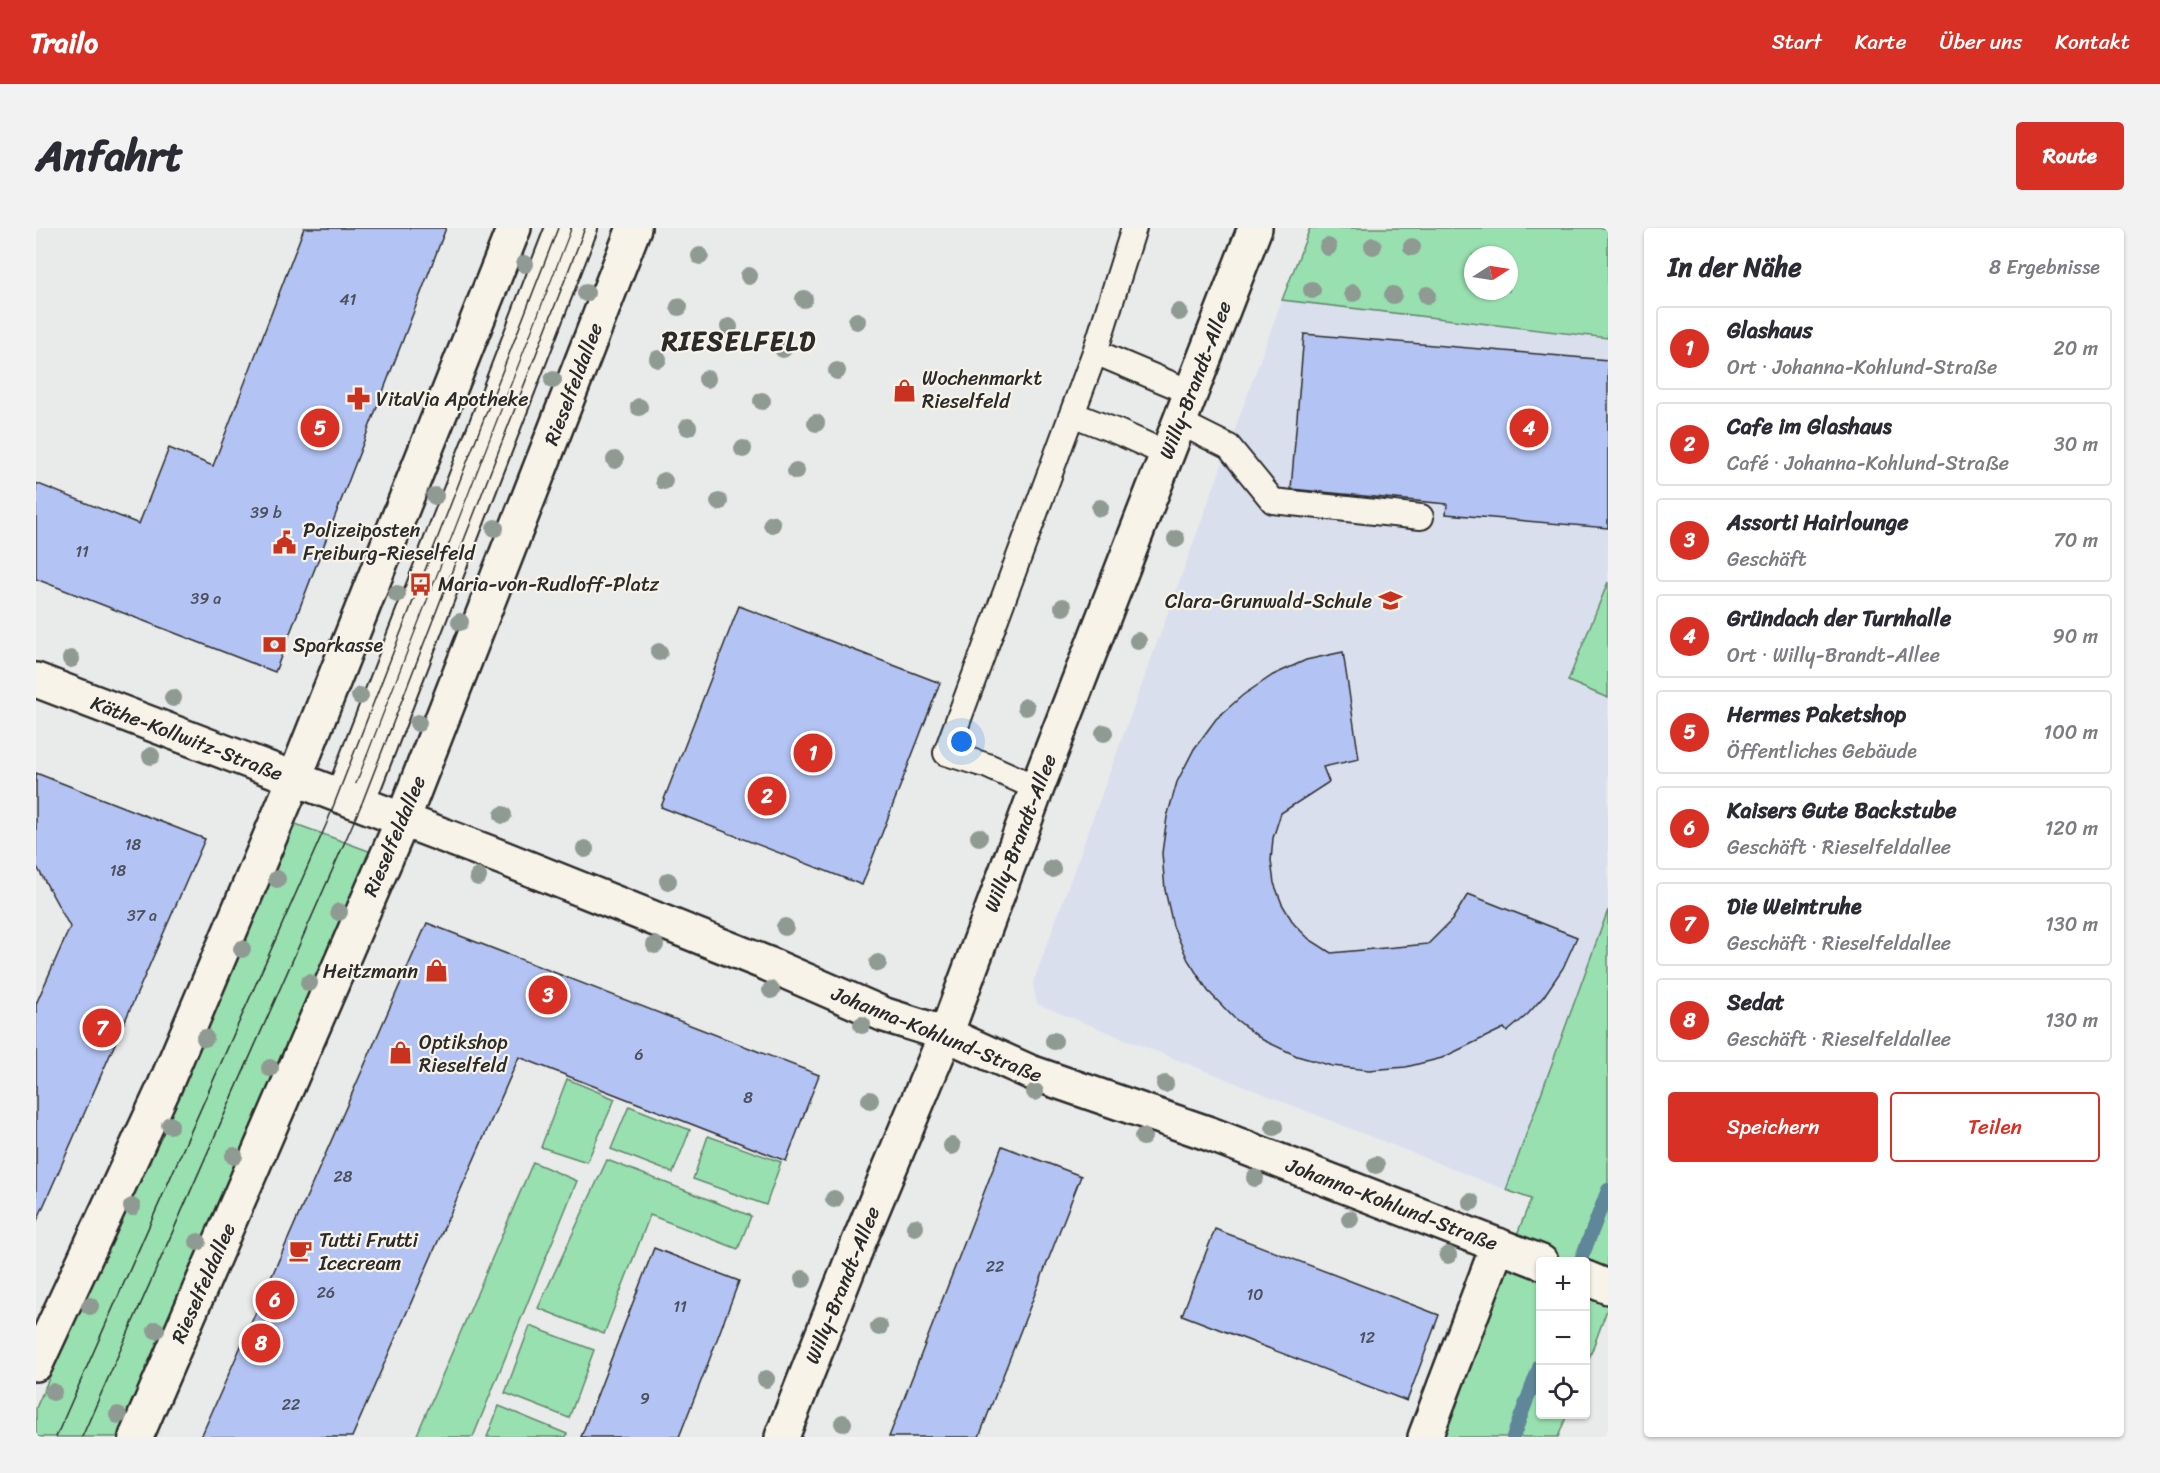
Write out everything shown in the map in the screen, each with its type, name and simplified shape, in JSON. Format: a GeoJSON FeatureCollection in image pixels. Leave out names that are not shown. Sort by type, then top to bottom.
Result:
{"type":"FeatureCollection","features":[{"type":"Feature","properties":{"kind":"street"},"geometry":{"type":"LineString","coordinates":[[36,1364],[163,1090],[294,780],[514,228]]}},
{"type":"Feature","properties":{"kind":"street","name":"Rieselfeldallee"},"geometry":{"type":"LineString","coordinates":[[136,1437],[403,819],[634,228]]}},
{"type":"Feature","properties":{"kind":"street","name":"Willy-Brandt-Allee"},"geometry":{"type":"LineString","coordinates":[[782,1437],[858,1244],[946,1034],[1037,788],[1255,228]]}},
{"type":"Feature","properties":{"kind":"street","name":"Käthe-Kollwitz-Straße"},"geometry":{"type":"LineString","coordinates":[[36,680],[294,780],[350,799]]}},
{"type":"Feature","properties":{"kind":"street","name":"Johanna-Kohlund-Straße"},"geometry":{"type":"LineString","coordinates":[[350,799],[757,959],[885,1015],[946,1034],[1030,1072],[1210,1134],[1536,1260]]}},
{"type":"Feature","properties":{"kind":"street"},"geometry":{"type":"LineString","coordinates":[[1425,1437],[1504,1248]]}},
{"type":"Feature","properties":{"kind":"lane"},"geometry":{"type":"LineString","coordinates":[[350,799],[558,228]]}},
{"type":"Feature","properties":{"kind":"lane"},"geometry":{"type":"LineString","coordinates":[[350,799],[585,228]]}},
{"type":"Feature","properties":{"kind":"lane"},"geometry":{"type":"LineString","coordinates":[[1037,788],[988,766],[946,753],[1095,352],[1134,228]]}},
{"type":"Feature","properties":{"kind":"lane"},"geometry":{"type":"LineString","coordinates":[[1095,352],[1185,407],[1229,447],[1273,501],[1421,517]]}},
{"type":"Feature","properties":{"kind":"lane"},"geometry":{"type":"LineString","coordinates":[[1072,414],[1167,454]]}},
{"type":"Feature","properties":{"kind":"shaded area","name":"Clara-Grunwald-Schule"},"geometry":{"type":"Polygon","coordinates":[[[1282,300],[1608,338],[1608,910],[1506,1190],[1037,1004],[1033,983],[1282,300]]]}},
{"type":"Feature","properties":{"kind":"green space"},"geometry":{"type":"Polygon","coordinates":[[[1310,228],[1608,228],[1608,338],[1282,300],[1310,228]]]}},
{"type":"Feature","properties":{"kind":"green space"},"geometry":{"type":"Polygon","coordinates":[[[1608,582],[1608,698],[1568,681],[1608,582]]]}},
{"type":"Feature","properties":{"kind":"green space"},"geometry":{"type":"Polygon","coordinates":[[[293,823],[374,853],[117,1437],[36,1437],[36,1408],[293,823]]]}},
{"type":"Feature","properties":{"kind":"green space"},"geometry":{"type":"Polygon","coordinates":[[[1608,910],[1608,1307],[1590,1356],[1590,1257],[1536,1257],[1536,1419],[1565,1419],[1558,1437],[1437,1437],[1531,1199],[1506,1190],[1608,910]]]}},
{"type":"Feature","properties":{"kind":"green space"},"geometry":{"type":"Polygon","coordinates":[[[567,1079],[615,1099],[587,1162],[541,1147],[567,1079]]]}},
{"type":"Feature","properties":{"kind":"green space"},"geometry":{"type":"Polygon","coordinates":[[[629,1106],[690,1130],[673,1173],[611,1149],[629,1106]]]}},
{"type":"Feature","properties":{"kind":"green space"},"geometry":{"type":"Polygon","coordinates":[[[708,1136],[781,1162],[766,1205],[693,1179],[708,1136]]]}},
{"type":"Feature","properties":{"kind":"green space"},"geometry":{"type":"Polygon","coordinates":[[[607,1160],[751,1216],[738,1249],[650,1215],[604,1334],[538,1308],[607,1160]]]}},
{"type":"Feature","properties":{"kind":"green space"},"geometry":{"type":"Polygon","coordinates":[[[533,1162],[577,1181],[473,1437],[416,1437],[533,1162]]]}},
{"type":"Feature","properties":{"kind":"green space"},"geometry":{"type":"Polygon","coordinates":[[[530,1326],[594,1350],[569,1418],[505,1393],[530,1326]]]}},
{"type":"Feature","properties":{"kind":"green space"},"geometry":{"type":"Polygon","coordinates":[[[499,1406],[567,1434],[566,1437],[487,1437],[499,1406]]]}},
{"type":"Feature","properties":{"kind":"building"},"geometry":{"type":"Polygon","coordinates":[[[304,228],[446,228],[275,672],[36,579],[36,483],[139,524],[169,448],[213,466],[304,228]]]}},
{"type":"Feature","properties":{"kind":"building"},"geometry":{"type":"Polygon","coordinates":[[[1304,334],[1608,360],[1608,528],[1446,514],[1447,504],[1291,489],[1304,334]]]}},
{"type":"Feature","properties":{"kind":"building"},"geometry":{"type":"Polygon","coordinates":[[[739,606],[940,683],[862,885],[661,807],[739,606]]]}},
{"type":"Feature","properties":{"kind":"building"},"geometry":{"type":"Polygon","coordinates":[[[1343,652],[1359,759],[1323,767],[1329,782],[1281,813],[1273,838],[1271,861],[1274,883],[1282,904],[1294,924],[1309,939],[1331,953],[1428,944],[1452,920],[1468,894],[1577,937],[1563,968],[1544,996],[1507,1032],[1504,1028],[1442,1058],[1406,1067],[1369,1070],[1332,1066],[1297,1056],[1263,1040],[1234,1018],[1208,991],[1188,960],[1173,926],[1165,890],[1162,853],[1167,817],[1177,782],[1194,749],[1216,719],[1243,695],[1273,675],[1306,660],[1343,652]]]}},
{"type":"Feature","properties":{"kind":"building"},"geometry":{"type":"Polygon","coordinates":[[[36,773],[205,839],[36,1223],[36,1004],[70,927],[36,865],[36,773]]]}},
{"type":"Feature","properties":{"kind":"building"},"geometry":{"type":"Polygon","coordinates":[[[427,923],[819,1075],[786,1161],[519,1057],[352,1437],[201,1437],[427,923]]]}},
{"type":"Feature","properties":{"kind":"building"},"geometry":{"type":"Polygon","coordinates":[[[1002,1146],[1081,1176],[979,1437],[889,1437],[1002,1146]]]}},
{"type":"Feature","properties":{"kind":"building"},"geometry":{"type":"Polygon","coordinates":[[[1215,1229],[1439,1315],[1407,1401],[1182,1315],[1215,1229]]]}},
{"type":"Feature","properties":{"kind":"building"},"geometry":{"type":"Polygon","coordinates":[[[654,1248],[739,1281],[707,1366],[679,1437],[581,1437],[654,1248]]]}},
{"type":"Feature","properties":{"kind":"waterway"},"geometry":{"type":"LineString","coordinates":[[1582,1257],[1608,1190]]}},
{"type":"Feature","properties":{"kind":"waterway"},"geometry":{"type":"LineString","coordinates":[[1513,1437],[1536,1376]]}},
{"type":"Feature","properties":{"kind":"tram line"},"geometry":{"type":"LineString","coordinates":[[56,1437],[326,825],[558,228]]}},
{"type":"Feature","properties":{"kind":"tram line"},"geometry":{"type":"LineString","coordinates":[[82,1437],[362,803],[585,228]]}},
{"type":"Feature","properties":{"kind":"place","name":"Wochenmarkt Rieselfeld"},"geometry":{"type":"Point","coordinates":[904,390]}},
{"type":"Feature","properties":{"kind":"place","name":"VitaVia Apotheke"},"geometry":{"type":"Point","coordinates":[358,399]}},
{"type":"Feature","properties":{"kind":"place","name":"Hermes Paketshop"},"geometry":{"type":"Point","coordinates":[320,428]}},
{"type":"Feature","properties":{"kind":"place","name":"Gründach der Turnhalle"},"geometry":{"type":"Point","coordinates":[1529,428]}},
{"type":"Feature","properties":{"kind":"place","name":"Polizeiposten Freiburg-Rieselfeld"},"geometry":{"type":"Point","coordinates":[285,542]}},
{"type":"Feature","properties":{"kind":"place","name":"Maria-von-Rudloff-Platz"},"geometry":{"type":"Point","coordinates":[420,584]}},
{"type":"Feature","properties":{"kind":"place","name":"Clara-Grunwald-Schule"},"geometry":{"type":"Point","coordinates":[1390,601]}},
{"type":"Feature","properties":{"kind":"place","name":"Sparkasse"},"geometry":{"type":"Point","coordinates":[275,645]}},
{"type":"Feature","properties":{"kind":"place","name":"Glashaus"},"geometry":{"type":"Point","coordinates":[813,753]}},
{"type":"Feature","properties":{"kind":"place","name":"Cafe im Glashaus"},"geometry":{"type":"Point","coordinates":[767,796]}},
{"type":"Feature","properties":{"kind":"place","name":"Heitzmann"},"geometry":{"type":"Point","coordinates":[436,971]}},
{"type":"Feature","properties":{"kind":"place","name":"Assorti Hairlounge"},"geometry":{"type":"Point","coordinates":[548,995]}},
{"type":"Feature","properties":{"kind":"place","name":"Die Weintruhe"},"geometry":{"type":"Point","coordinates":[102,1028]}},
{"type":"Feature","properties":{"kind":"place","name":"Optikshop Rieselfeld"},"geometry":{"type":"Point","coordinates":[401,1053]}},
{"type":"Feature","properties":{"kind":"place","name":"Tutti Frutti Icecream"},"geometry":{"type":"Point","coordinates":[301,1251]}},
{"type":"Feature","properties":{"kind":"place","name":"Kaisers Gute Backstube"},"geometry":{"type":"Point","coordinates":[275,1300]}},
{"type":"Feature","properties":{"kind":"place","name":"Sedat"},"geometry":{"type":"Point","coordinates":[261,1343]}},
{"type":"Feature","properties":{"kind":"district","name":"RIESELFELD"},"geometry":{"type":"Point","coordinates":[739,341]}}]}
